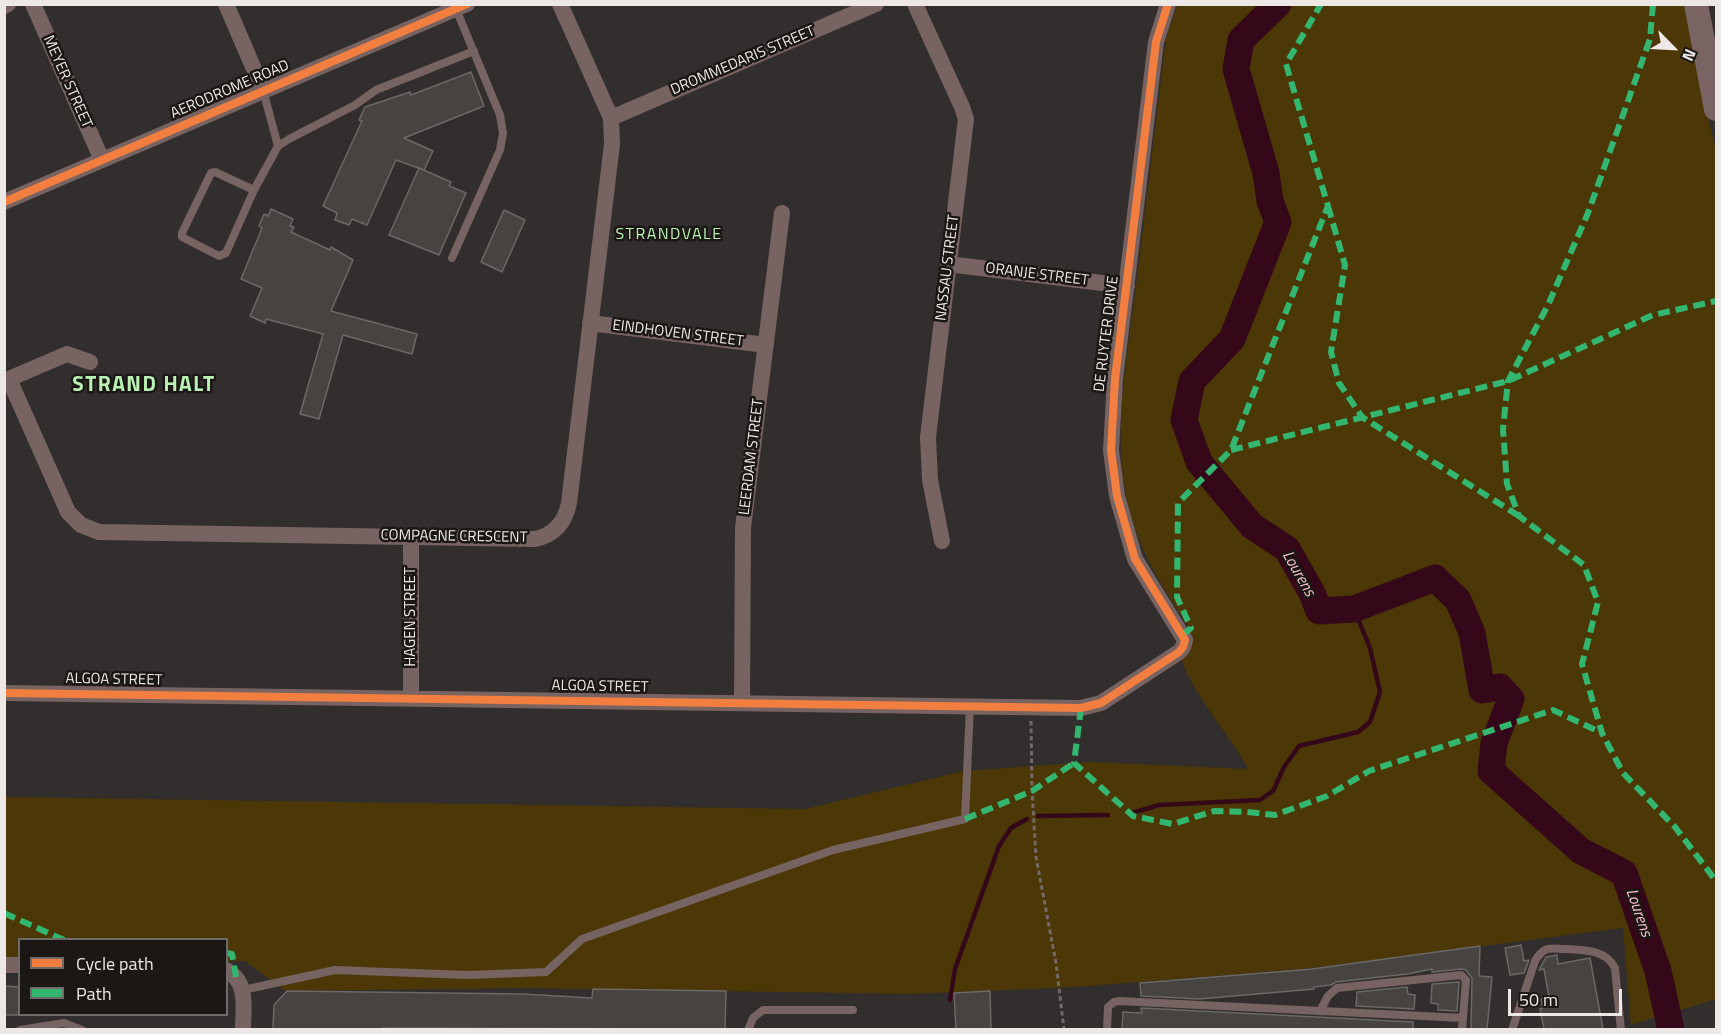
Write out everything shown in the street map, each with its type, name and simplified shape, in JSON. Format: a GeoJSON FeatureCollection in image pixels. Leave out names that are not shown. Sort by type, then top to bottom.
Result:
{"type":"FeatureCollection","features":[{"type":"Feature","properties":{"kind":"main road"},"geometry":{"type":"LineString","coordinates":[[1696,4],[1716,109]]}},
{"type":"Feature","properties":{"kind":"street","name":"MEYER STREET"},"geometry":{"type":"LineString","coordinates":[[33,4],[102,160]]}},
{"type":"Feature","properties":{"kind":"street"},"geometry":{"type":"LineString","coordinates":[[226,4],[263,90]]}},
{"type":"Feature","properties":{"kind":"street","name":"COMPAGNE CRESCENT"},"geometry":{"type":"LineString","coordinates":[[90,362],[67,354],[7,380],[68,512],[74,519],[90,529],[99,532],[411,537],[535,538],[550,534],[562,523],[569,503],[612,144],[611,118],[560,4]]}},
{"type":"Feature","properties":{"kind":"street","name":"DROMMEDARIS STREET"},"geometry":{"type":"LineString","coordinates":[[611,118],[876,4]]}},
{"type":"Feature","properties":{"kind":"street","name":"NASSAU STREET"},"geometry":{"type":"LineString","coordinates":[[915,4],[966,119],[928,437],[930,480],[942,540]]}},
{"type":"Feature","properties":{"kind":"street","name":"DE RUYTER DRIVE"},"geometry":{"type":"LineString","coordinates":[[1167,5],[1156,42],[1113,402],[1112,450],[1122,517],[1135,559],[1183,634],[1185,640],[1179,652]]}},
{"type":"Feature","properties":{"kind":"street","name":"AERODROME ROAD"},"geometry":{"type":"LineString","coordinates":[[4,202],[462,7]]}},
{"type":"Feature","properties":{"kind":"street","name":"LEERDAM STREET"},"geometry":{"type":"LineString","coordinates":[[742,703],[743,528],[782,213]]}},
{"type":"Feature","properties":{"kind":"street","name":"ORANJE STREET"},"geometry":{"type":"LineString","coordinates":[[948,264],[1126,286]]}},
{"type":"Feature","properties":{"kind":"street","name":"EINDHOVEN STREET"},"geometry":{"type":"LineString","coordinates":[[590,323],[766,345]]}},
{"type":"Feature","properties":{"kind":"street","name":"HAGEN STREET"},"geometry":{"type":"LineString","coordinates":[[411,537],[411,697]]}},
{"type":"Feature","properties":{"kind":"street","name":"ALGOA STREET"},"geometry":{"type":"LineString","coordinates":[[4,693],[1081,708],[1095,706],[1179,652]]}},
{"type":"Feature","properties":{"kind":"street"},"geometry":{"type":"LineString","coordinates":[[235,979],[243,1029]]}},
{"type":"Feature","properties":{"kind":"lane"},"geometry":{"type":"LineString","coordinates":[[452,258],[500,150],[503,133],[500,115],[474,51],[462,7]]}},
{"type":"Feature","properties":{"kind":"lane"},"geometry":{"type":"LineString","coordinates":[[254,190],[215,172],[211,173],[182,237],[219,256],[223,255],[226,253],[254,190],[278,147],[355,105],[376,90],[474,51]]}},
{"type":"Feature","properties":{"kind":"lane"},"geometry":{"type":"LineString","coordinates":[[263,90],[278,147]]}},
{"type":"Feature","properties":{"kind":"lane"},"geometry":{"type":"LineString","coordinates":[[235,979],[335,970],[468,975],[546,972],[582,939],[592,935],[833,850],[965,819],[970,706]]}},
{"type":"Feature","properties":{"kind":"lane"},"geometry":{"type":"LineString","coordinates":[[1512,1029],[1535,961],[1541,953],[1550,949],[1587,950],[1612,960],[1616,968],[1621,1029]]}},
{"type":"Feature","properties":{"kind":"lane"},"geometry":{"type":"LineString","coordinates":[[1320,1011],[1328,996],[1338,988],[1461,975],[1466,980],[1462,1029]]}},
{"type":"Feature","properties":{"kind":"lane"},"geometry":{"type":"LineString","coordinates":[[1107,1029],[1108,1007],[1119,1001],[1463,1017]]}},
{"type":"Feature","properties":{"kind":"lane"},"geometry":{"type":"LineString","coordinates":[[748,1029],[753,1018],[763,1010],[853,1010]]}},
{"type":"Feature","properties":{"kind":"lane"},"geometry":{"type":"LineString","coordinates":[[20,1029],[64,1023],[82,1029]]}},
{"type":"Feature","properties":{"kind":"path"},"geometry":{"type":"LineString","coordinates":[[1030,707],[1036,857],[1056,963],[1064,1029]]}},
{"type":"Feature","properties":{"kind":"shaded area"},"geometry":{"type":"Polygon","coordinates":[[[1177,5],[1688,5],[1703,97],[1716,150],[1716,999],[1631,1025],[1623,928],[1311,968],[1076,987],[910,994],[523,988],[286,991],[245,961],[228,961],[228,938],[18,938],[18,958],[5,957],[5,797],[805,809],[964,771],[1089,762],[1248,769],[1200,697],[1184,667],[1180,643],[1190,629],[1146,556],[1129,508],[1124,481],[1121,453],[1122,398],[1166,39],[1177,5]]]}},
{"type":"Feature","properties":{"kind":"building"},"geometry":{"type":"Polygon","coordinates":[[[471,72],[484,106],[404,138],[433,151],[424,170],[396,160],[367,225],[352,219],[349,225],[335,220],[337,213],[323,206],[362,121],[359,120],[365,107],[410,92],[411,95],[471,72]]]}},
{"type":"Feature","properties":{"kind":"building"},"geometry":{"type":"Polygon","coordinates":[[[419,168],[451,182],[449,186],[466,193],[439,255],[389,235],[419,168]]]}},
{"type":"Feature","properties":{"kind":"building"},"geometry":{"type":"Polygon","coordinates":[[[271,209],[293,219],[290,226],[294,227],[291,232],[330,250],[331,247],[353,260],[331,311],[417,334],[412,354],[343,335],[319,419],[300,414],[323,334],[266,319],[265,323],[250,316],[262,288],[241,279],[262,228],[259,226],[264,214],[268,216],[271,209]]]}},
{"type":"Feature","properties":{"kind":"building"},"geometry":{"type":"Polygon","coordinates":[[[504,210],[525,220],[502,272],[481,262],[504,210]]]}},
{"type":"Feature","properties":{"kind":"building"},"geometry":{"type":"Polygon","coordinates":[[[1521,945],[1524,961],[1529,960],[1524,973],[1510,975],[1505,948],[1521,945]]]}},
{"type":"Feature","properties":{"kind":"building"},"geometry":{"type":"Polygon","coordinates":[[[1480,946],[1479,976],[1492,977],[1487,1029],[1471,1029],[1472,978],[1466,970],[1461,969],[1432,972],[1432,969],[1336,982],[1331,985],[1314,987],[1314,989],[1199,999],[1141,996],[1140,983],[1312,969],[1480,946]]]}},
{"type":"Feature","properties":{"kind":"building"},"geometry":{"type":"Polygon","coordinates":[[[1557,955],[1558,964],[1590,958],[1603,1029],[1544,1029],[1540,1009],[1543,1008],[1541,999],[1549,997],[1544,969],[1539,970],[1546,957],[1557,955]]]}},
{"type":"Feature","properties":{"kind":"building"},"geometry":{"type":"Polygon","coordinates":[[[1459,982],[1457,1011],[1438,1010],[1438,1004],[1431,1003],[1432,984],[1459,982]]]}},
{"type":"Feature","properties":{"kind":"building"},"geometry":{"type":"Polygon","coordinates":[[[4,986],[18,987],[18,1015],[4,1015],[4,986]]]}},
{"type":"Feature","properties":{"kind":"building"},"geometry":{"type":"Polygon","coordinates":[[[1407,987],[1408,994],[1415,995],[1414,1009],[1356,1006],[1357,992],[1407,987]]]}},
{"type":"Feature","properties":{"kind":"building"},"geometry":{"type":"Polygon","coordinates":[[[593,989],[726,991],[725,1029],[273,1029],[274,1005],[287,991],[523,994],[592,998],[593,989]]]}},
{"type":"Feature","properties":{"kind":"building"},"geometry":{"type":"Polygon","coordinates":[[[990,991],[991,1029],[956,1029],[954,993],[990,991]]]}},
{"type":"Feature","properties":{"kind":"building"},"geometry":{"type":"Polygon","coordinates":[[[1141,1008],[1413,1022],[1413,1029],[1122,1029],[1123,1012],[1142,1013],[1141,1008]]]}},
{"type":"Feature","properties":{"kind":"waterway","name":"Lourens"},"geometry":{"type":"LineString","coordinates":[[1278,4],[1241,40],[1236,69],[1266,173],[1270,201],[1278,222],[1232,339],[1192,381],[1184,420],[1199,462],[1252,526],[1287,549],[1312,593],[1319,611],[1354,609],[1435,578],[1458,600],[1472,633],[1482,690],[1500,687],[1511,699],[1494,743],[1491,771],[1581,851],[1624,873],[1658,971],[1671,1030]]}},
{"type":"Feature","properties":{"kind":"waterway"},"geometry":{"type":"LineString","coordinates":[[1132,813],[1159,805],[1260,800],[1273,791],[1284,767],[1299,746],[1358,732],[1370,722],[1380,692],[1370,648],[1354,609]]}},
{"type":"Feature","properties":{"kind":"waterway"},"geometry":{"type":"LineString","coordinates":[[1038,816],[1108,815]]}},
{"type":"Feature","properties":{"kind":"waterway"},"geometry":{"type":"LineString","coordinates":[[950,1000],[955,969],[999,846],[1011,828],[1027,819]]}},
{"type":"Feature","properties":{"kind":"marked path"},"geometry":{"type":"LineString","coordinates":[[1183,635],[1191,628],[1177,597],[1178,503],[1231,450],[1328,206],[1286,64],[1321,4]]}},
{"type":"Feature","properties":{"kind":"marked path"},"geometry":{"type":"LineString","coordinates":[[1653,4],[1650,39],[1588,213],[1548,305],[1508,381],[1503,429],[1507,484],[1519,516],[1584,565],[1598,602],[1582,664],[1602,733],[1623,773],[1675,827],[1716,881]]}},
{"type":"Feature","properties":{"kind":"marked path"},"geometry":{"type":"LineString","coordinates":[[1328,206],[1345,265],[1331,352],[1339,383],[1362,417],[1519,516]]}},
{"type":"Feature","properties":{"kind":"marked path"},"geometry":{"type":"LineString","coordinates":[[1231,450],[1508,381],[1653,315],[1716,301]]}},
{"type":"Feature","properties":{"kind":"marked path"},"geometry":{"type":"LineString","coordinates":[[1081,708],[1074,763],[1133,816],[1173,824],[1214,811],[1275,815],[1327,796],[1369,771],[1553,710],[1602,733]]}},
{"type":"Feature","properties":{"kind":"marked path"},"geometry":{"type":"LineString","coordinates":[[965,819],[1032,791],[1074,763]]}},
{"type":"Feature","properties":{"kind":"marked path"},"geometry":{"type":"LineString","coordinates":[[4,913],[60,938]]}},
{"type":"Feature","properties":{"kind":"marked path"},"geometry":{"type":"LineString","coordinates":[[228,953],[232,954],[236,977]]}},
{"type":"Feature","properties":{"kind":"cycle path"},"geometry":{"type":"LineString","coordinates":[[4,202],[467,4]]}},
{"type":"Feature","properties":{"kind":"cycle path"},"geometry":{"type":"LineString","coordinates":[[4,693],[1081,708],[1101,703],[1179,652],[1185,640],[1135,559],[1117,496],[1111,450],[1115,379],[1156,42],[1168,4]]}},
{"type":"Feature","properties":{"kind":"district","name":"STRANDVALE"},"geometry":{"type":"Point","coordinates":[669,235]}},
{"type":"Feature","properties":{"kind":"district","name":"STRAND HALT"},"geometry":{"type":"Point","coordinates":[144,386]}}]}
